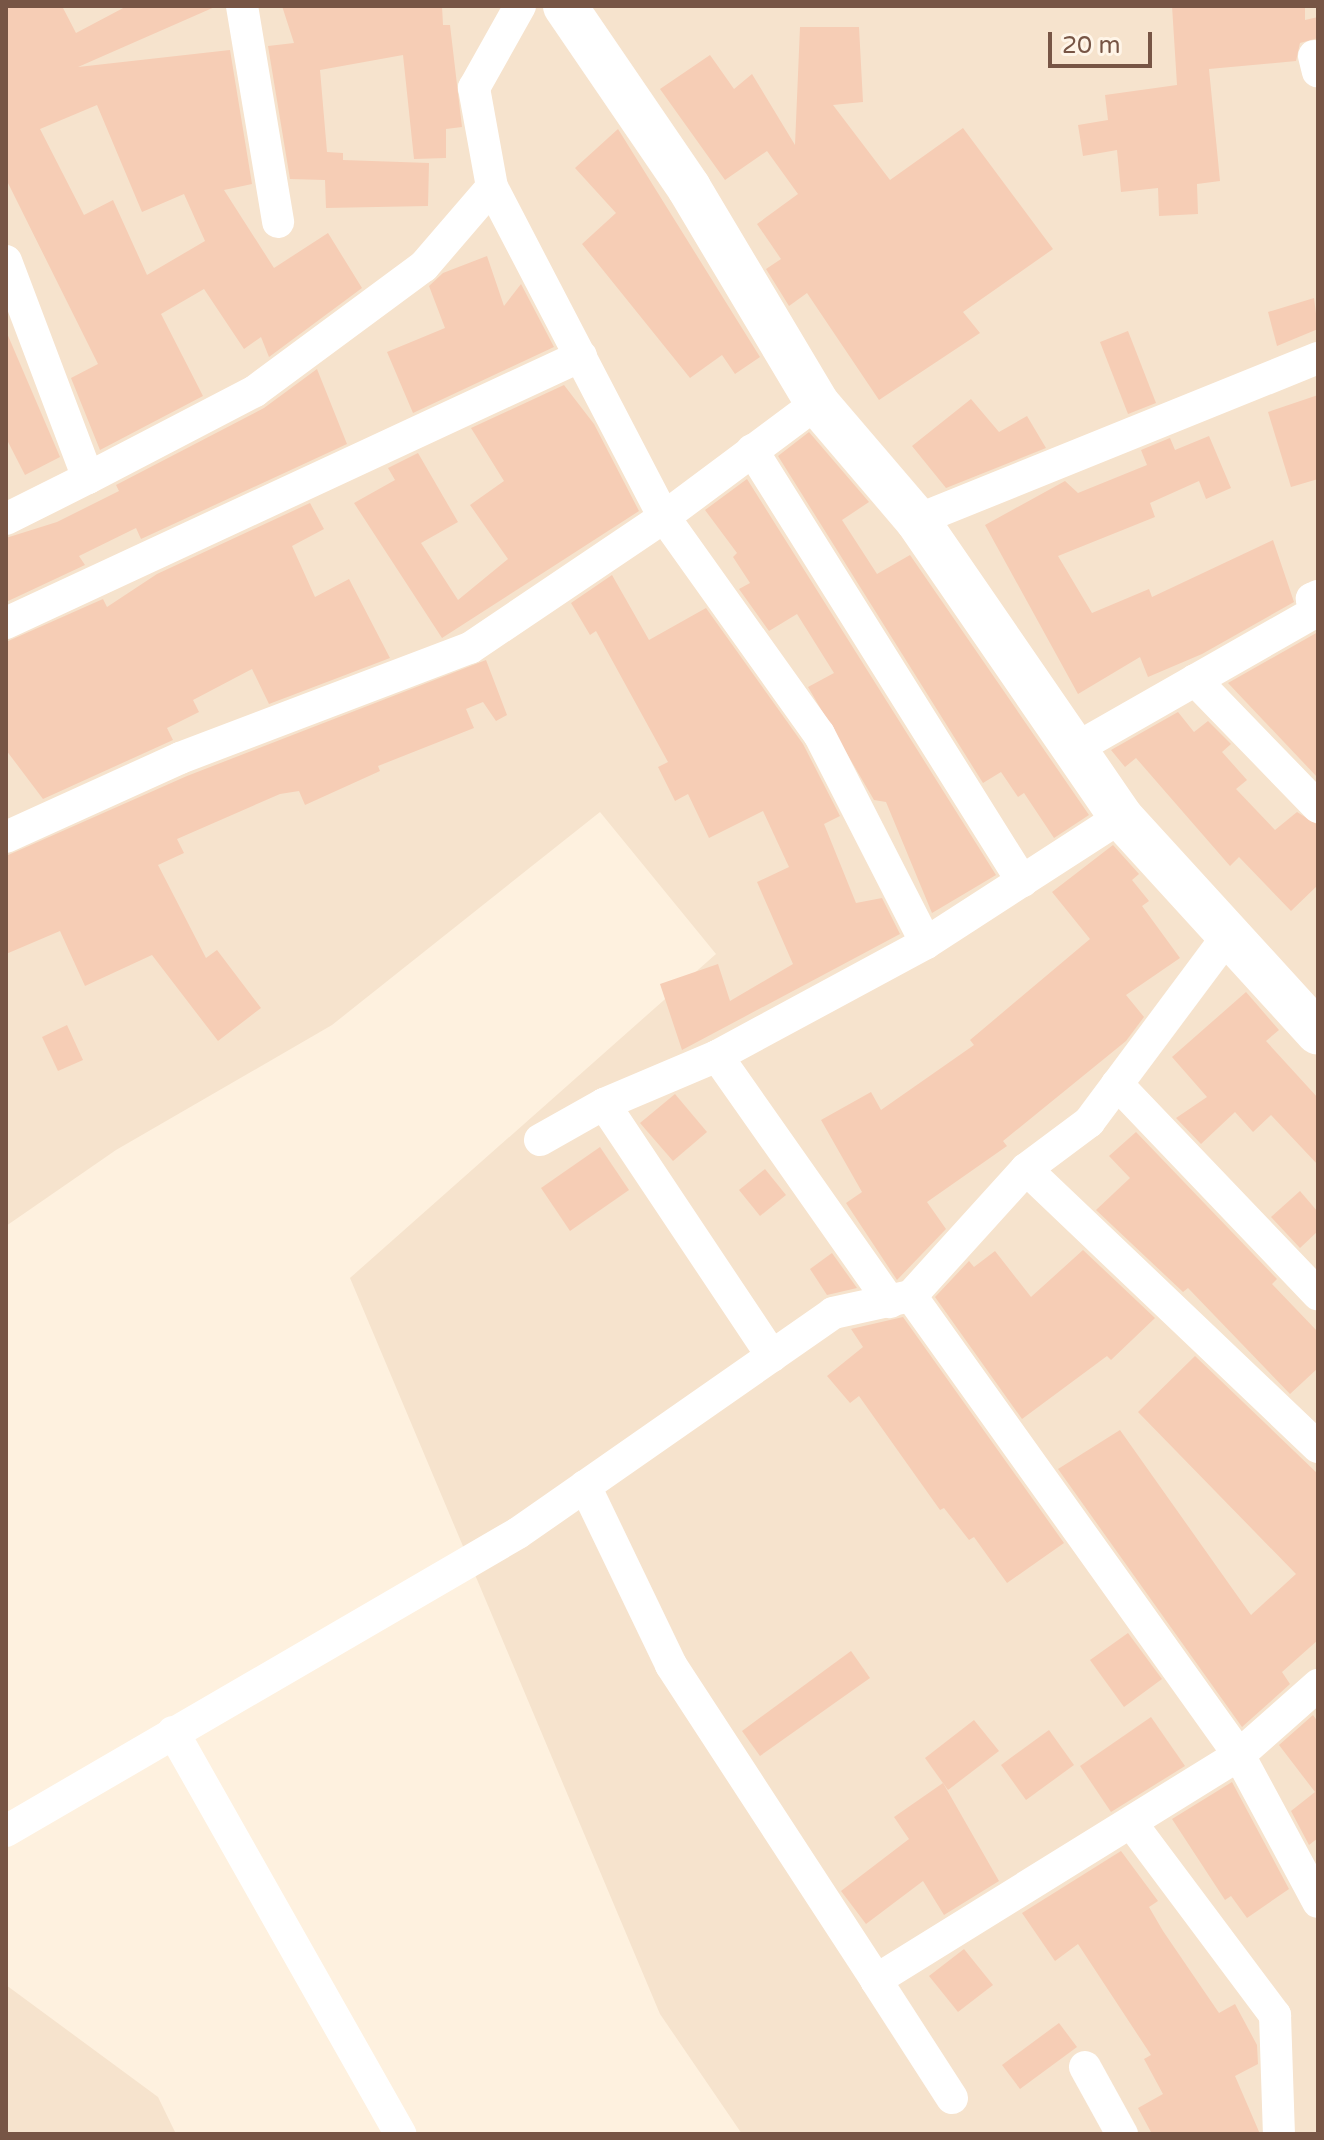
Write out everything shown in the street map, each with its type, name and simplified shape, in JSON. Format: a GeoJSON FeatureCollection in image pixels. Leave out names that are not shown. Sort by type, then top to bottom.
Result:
{"type":"FeatureCollection","features":[{"type":"Feature","properties":{"kind":"main road"},"geometry":{"type":"LineString","coordinates":[[577,8],[817,403],[917,520],[1121,817],[1318,1033]]}},
{"type":"Feature","properties":{"kind":"street"},"geometry":{"type":"LineString","coordinates":[[242,6],[278,222]]}},
{"type":"Feature","properties":{"kind":"street"},"geometry":{"type":"LineString","coordinates":[[520,6],[474,88],[492,187],[664,517],[819,734],[926,943]]}},
{"type":"Feature","properties":{"kind":"street"},"geometry":{"type":"LineString","coordinates":[[6,519],[255,391],[424,266],[492,187]]}},
{"type":"Feature","properties":{"kind":"street"},"geometry":{"type":"LineString","coordinates":[[6,261],[88,478]]}},
{"type":"Feature","properties":{"kind":"street"},"geometry":{"type":"LineString","coordinates":[[6,623],[581,356]]}},
{"type":"Feature","properties":{"kind":"street"},"geometry":{"type":"LineString","coordinates":[[917,520],[1318,358]]}},
{"type":"Feature","properties":{"kind":"street"},"geometry":{"type":"LineString","coordinates":[[6,837],[180,758],[470,648],[664,517],[817,403]]}},
{"type":"Feature","properties":{"kind":"street"},"geometry":{"type":"LineString","coordinates":[[752,450],[1022,881]]}},
{"type":"Feature","properties":{"kind":"street"},"geometry":{"type":"LineString","coordinates":[[1073,750],[1318,610],[1312,599],[1318,596]]}},
{"type":"Feature","properties":{"kind":"street"},"geometry":{"type":"LineString","coordinates":[[1195,680],[1318,807]]}},
{"type":"Feature","properties":{"kind":"street"},"geometry":{"type":"LineString","coordinates":[[540,1140],[604,1104],[717,1056],[926,943],[1121,817]]}},
{"type":"Feature","properties":{"kind":"street"},"geometry":{"type":"LineString","coordinates":[[6,1831],[518,1533],[833,1313],[900,1299],[1026,1169],[1089,1122],[1229,934]]}},
{"type":"Feature","properties":{"kind":"street"},"geometry":{"type":"LineString","coordinates":[[717,1056],[1239,1755],[1318,1902]]}},
{"type":"Feature","properties":{"kind":"street"},"geometry":{"type":"LineString","coordinates":[[1117,1084],[1318,1294]]}},
{"type":"Feature","properties":{"kind":"street"},"geometry":{"type":"LineString","coordinates":[[604,1104],[772,1356]]}},
{"type":"Feature","properties":{"kind":"street"},"geometry":{"type":"LineString","coordinates":[[1026,1169],[1318,1447]]}},
{"type":"Feature","properties":{"kind":"street"},"geometry":{"type":"LineString","coordinates":[[585,1486],[671,1665],[952,2098]]}},
{"type":"Feature","properties":{"kind":"street"},"geometry":{"type":"LineString","coordinates":[[876,1980],[1239,1755],[1318,1685]]}},
{"type":"Feature","properties":{"kind":"street"},"geometry":{"type":"LineString","coordinates":[[173,1732],[400,2134]]}},
{"type":"Feature","properties":{"kind":"street"},"geometry":{"type":"LineString","coordinates":[[1132,1824],[1275,2015],[1279,2134]]}},
{"type":"Feature","properties":{"kind":"street"},"geometry":{"type":"LineString","coordinates":[[1085,2067],[1122,2134]]}},
{"type":"Feature","properties":{"kind":"shaded area"},"geometry":{"type":"Polygon","coordinates":[[[6,6],[1318,6],[1318,2134],[742,2134],[660,2014],[350,1278],[716,954],[600,812],[332,1025],[116,1150],[6,1226],[6,6]]]}},
{"type":"Feature","properties":{"kind":"shaded area"},"geometry":{"type":"Polygon","coordinates":[[[6,1985],[158,2097],[176,2134],[6,2134],[6,1985]]]}},
{"type":"Feature","properties":{"kind":"building"},"geometry":{"type":"Polygon","coordinates":[[[6,6],[62,6],[76,33],[127,6],[217,6],[78,67],[230,50],[252,184],[224,190],[274,268],[328,233],[362,288],[269,357],[261,337],[244,349],[204,289],[161,314],[203,396],[100,450],[71,378],[98,364],[6,179],[6,6]],[[97,105],[40,129],[84,215],[113,200],[147,275],[205,241],[184,194],[142,212],[97,105]]]}},
{"type":"Feature","properties":{"kind":"building"},"geometry":{"type":"Polygon","coordinates":[[[282,6],[442,6],[443,25],[450,25],[462,127],[446,129],[446,158],[414,159],[403,55],[320,70],[327,152],[343,153],[343,160],[429,163],[428,206],[326,208],[325,180],[290,179],[268,46],[294,43],[282,6]]]}},
{"type":"Feature","properties":{"kind":"building"},"geometry":{"type":"Polygon","coordinates":[[[1172,6],[1305,6],[1305,20],[1318,17],[1318,38],[1300,43],[1296,61],[1209,69],[1220,181],[1197,184],[1198,214],[1159,216],[1158,188],[1121,192],[1117,150],[1083,156],[1078,125],[1108,120],[1105,95],[1177,85],[1172,6]]]}},
{"type":"Feature","properties":{"kind":"building"},"geometry":{"type":"Polygon","coordinates":[[[800,27],[859,27],[863,102],[833,105],[890,180],[963,128],[1053,249],[963,312],[980,333],[879,400],[807,293],[789,306],[766,269],[781,259],[757,224],[798,194],[767,151],[725,180],[660,89],[710,55],[734,89],[752,74],[795,145],[800,27]]]}},
{"type":"Feature","properties":{"kind":"building"},"geometry":{"type":"Polygon","coordinates":[[[618,129],[760,357],[735,374],[722,355],[690,378],[582,244],[616,213],[575,168],[618,129]]]}},
{"type":"Feature","properties":{"kind":"building"},"geometry":{"type":"Polygon","coordinates":[[[487,256],[504,306],[521,284],[554,347],[413,413],[387,352],[445,328],[429,286],[443,273],[487,256]]]}},
{"type":"Feature","properties":{"kind":"building"},"geometry":{"type":"Polygon","coordinates":[[[1314,298],[1318,329],[1277,346],[1268,312],[1314,298]]]}},
{"type":"Feature","properties":{"kind":"building"},"geometry":{"type":"Polygon","coordinates":[[[6,331],[60,457],[25,475],[6,438],[6,331]]]}},
{"type":"Feature","properties":{"kind":"building"},"geometry":{"type":"Polygon","coordinates":[[[1128,331],[1156,403],[1128,414],[1100,342],[1128,331]]]}},
{"type":"Feature","properties":{"kind":"building"},"geometry":{"type":"Polygon","coordinates":[[[317,369],[347,444],[141,539],[136,528],[79,556],[85,565],[6,602],[6,538],[57,522],[119,491],[116,485],[264,408],[317,369]]]}},
{"type":"Feature","properties":{"kind":"building"},"geometry":{"type":"Polygon","coordinates":[[[564,385],[594,424],[639,511],[442,638],[354,503],[395,480],[388,468],[418,453],[458,522],[421,543],[458,600],[508,559],[470,505],[504,481],[471,428],[564,385]]]}},
{"type":"Feature","properties":{"kind":"building"},"geometry":{"type":"Polygon","coordinates":[[[1318,395],[1318,479],[1291,487],[1268,412],[1318,395]]]}},
{"type":"Feature","properties":{"kind":"building"},"geometry":{"type":"Polygon","coordinates":[[[971,399],[999,432],[1027,416],[1046,448],[946,488],[912,446],[971,399]]]}},
{"type":"Feature","properties":{"kind":"building"},"geometry":{"type":"Polygon","coordinates":[[[809,432],[869,502],[842,520],[877,574],[910,555],[1089,815],[1054,838],[1024,793],[1018,797],[1001,772],[983,783],[778,456],[809,432]]]}},
{"type":"Feature","properties":{"kind":"building"},"geometry":{"type":"Polygon","coordinates":[[[1209,436],[1231,488],[1206,499],[1199,481],[1150,503],[1155,517],[1058,556],[1092,613],[1149,589],[1152,597],[1273,540],[1294,602],[1202,654],[1148,677],[1140,657],[1078,694],[985,525],[1065,481],[1078,493],[1147,465],[1141,450],[1170,438],[1175,450],[1209,436]]]}},
{"type":"Feature","properties":{"kind":"building"},"geometry":{"type":"Polygon","coordinates":[[[747,479],[996,875],[932,913],[886,802],[874,800],[808,687],[834,673],[797,614],[769,631],[739,589],[750,583],[733,557],[737,553],[705,510],[747,479]]]}},
{"type":"Feature","properties":{"kind":"building"},"geometry":{"type":"Polygon","coordinates":[[[310,503],[324,529],[292,546],[315,597],[349,579],[390,658],[269,704],[252,669],[193,700],[199,712],[167,728],[173,740],[43,799],[6,750],[6,642],[103,599],[107,607],[157,574],[310,503]]]}},
{"type":"Feature","properties":{"kind":"building"},"geometry":{"type":"Polygon","coordinates":[[[612,575],[649,640],[706,608],[803,744],[840,816],[824,824],[856,903],[882,898],[900,934],[682,1050],[660,984],[718,964],[730,1001],[793,964],[757,882],[789,867],[763,811],[709,838],[688,794],[675,801],[658,767],[668,762],[596,631],[590,635],[571,603],[612,575]]]}},
{"type":"Feature","properties":{"kind":"building"},"geometry":{"type":"Polygon","coordinates":[[[1318,632],[1318,778],[1228,683],[1318,632]]]}},
{"type":"Feature","properties":{"kind":"building"},"geometry":{"type":"Polygon","coordinates":[[[486,660],[507,715],[496,721],[483,702],[466,709],[474,728],[378,766],[380,771],[305,805],[299,791],[280,794],[177,839],[184,853],[158,865],[206,958],[217,950],[261,1008],[218,1041],[152,955],[85,986],[60,931],[6,954],[6,856],[187,776],[486,660]]]}},
{"type":"Feature","properties":{"kind":"building"},"geometry":{"type":"Polygon","coordinates":[[[1178,712],[1194,732],[1208,721],[1231,744],[1222,752],[1247,780],[1236,789],[1275,830],[1297,812],[1318,825],[1318,885],[1291,911],[1239,857],[1230,866],[1136,758],[1125,767],[1111,750],[1178,712]]]}},
{"type":"Feature","properties":{"kind":"building"},"geometry":{"type":"Polygon","coordinates":[[[1113,845],[1139,874],[1132,880],[1149,901],[1142,906],[1180,958],[1126,995],[1144,1017],[1126,1041],[1003,1141],[1007,1146],[927,1202],[946,1229],[897,1280],[846,1203],[862,1192],[821,1120],[871,1092],[881,1110],[974,1045],[970,1040],[1090,939],[1052,892],[1113,845]]]}},
{"type":"Feature","properties":{"kind":"building"},"geometry":{"type":"Polygon","coordinates":[[[1246,992],[1279,1030],[1266,1041],[1318,1098],[1318,1165],[1271,1115],[1253,1132],[1235,1112],[1201,1144],[1176,1118],[1207,1097],[1172,1057],[1246,992]]]}},
{"type":"Feature","properties":{"kind":"building"},"geometry":{"type":"Polygon","coordinates":[[[67,1025],[83,1060],[58,1071],[42,1037],[67,1025]]]}},
{"type":"Feature","properties":{"kind":"building"},"geometry":{"type":"Polygon","coordinates":[[[675,1094],[707,1132],[673,1161],[640,1123],[675,1094]]]}},
{"type":"Feature","properties":{"kind":"building"},"geometry":{"type":"Polygon","coordinates":[[[1136,1132],[1277,1279],[1272,1284],[1318,1332],[1318,1368],[1290,1394],[1188,1288],[1183,1292],[1096,1210],[1130,1178],[1109,1156],[1136,1132]]]}},
{"type":"Feature","properties":{"kind":"building"},"geometry":{"type":"Polygon","coordinates":[[[600,1147],[629,1190],[570,1231],[541,1188],[600,1147]]]}},
{"type":"Feature","properties":{"kind":"building"},"geometry":{"type":"Polygon","coordinates":[[[765,1169],[786,1195],[760,1216],[739,1190],[765,1169]]]}},
{"type":"Feature","properties":{"kind":"building"},"geometry":{"type":"Polygon","coordinates":[[[1300,1191],[1318,1212],[1318,1231],[1300,1248],[1271,1217],[1300,1191]]]}},
{"type":"Feature","properties":{"kind":"building"},"geometry":{"type":"Polygon","coordinates":[[[1083,1250],[1155,1318],[1111,1360],[1107,1356],[1022,1419],[935,1297],[969,1261],[974,1267],[995,1251],[1031,1297],[1083,1250]]]}},
{"type":"Feature","properties":{"kind":"building"},"geometry":{"type":"Polygon","coordinates":[[[832,1253],[857,1288],[827,1295],[810,1269],[832,1253]]]}},
{"type":"Feature","properties":{"kind":"building"},"geometry":{"type":"Polygon","coordinates":[[[903,1317],[1064,1543],[1007,1583],[974,1537],[969,1540],[944,1508],[940,1510],[859,1396],[850,1403],[827,1376],[863,1347],[851,1329],[903,1317]]]}},
{"type":"Feature","properties":{"kind":"building"},"geometry":{"type":"Polygon","coordinates":[[[1195,1356],[1318,1474],[1318,1640],[1282,1672],[1290,1684],[1242,1727],[1058,1469],[1120,1430],[1251,1615],[1296,1574],[1138,1412],[1195,1356]]]}},
{"type":"Feature","properties":{"kind":"building"},"geometry":{"type":"Polygon","coordinates":[[[1128,1633],[1162,1679],[1124,1707],[1090,1660],[1128,1633]]]}},
{"type":"Feature","properties":{"kind":"building"},"geometry":{"type":"Polygon","coordinates":[[[851,1651],[870,1678],[760,1756],[742,1731],[851,1651]]]}},
{"type":"Feature","properties":{"kind":"building"},"geometry":{"type":"Polygon","coordinates":[[[1313,1715],[1318,1722],[1318,1838],[1309,1845],[1291,1811],[1315,1792],[1279,1745],[1313,1715]]]}},
{"type":"Feature","properties":{"kind":"building"},"geometry":{"type":"Polygon","coordinates":[[[1151,1717],[1185,1766],[1111,1812],[1080,1766],[1151,1717]]]}},
{"type":"Feature","properties":{"kind":"building"},"geometry":{"type":"Polygon","coordinates":[[[974,1720],[999,1751],[948,1790],[925,1758],[974,1720]]]}},
{"type":"Feature","properties":{"kind":"building"},"geometry":{"type":"Polygon","coordinates":[[[1049,1730],[1074,1765],[1026,1800],[1001,1765],[1049,1730]]]}},
{"type":"Feature","properties":{"kind":"building"},"geometry":{"type":"Polygon","coordinates":[[[1232,1782],[1289,1889],[1247,1918],[1231,1896],[1225,1900],[1172,1819],[1232,1782]]]}},
{"type":"Feature","properties":{"kind":"building"},"geometry":{"type":"Polygon","coordinates":[[[943,1783],[999,1881],[944,1915],[923,1881],[866,1924],[841,1891],[909,1839],[894,1817],[943,1783]]]}},
{"type":"Feature","properties":{"kind":"building"},"geometry":{"type":"Polygon","coordinates":[[[1121,1851],[1158,1901],[1149,1907],[1219,2013],[1235,2004],[1257,2045],[1258,2064],[1235,2076],[1260,2134],[1152,2134],[1138,2108],[1163,2094],[1144,2059],[1151,2055],[1078,1944],[1055,1961],[1022,1913],[1121,1851]]]}},
{"type":"Feature","properties":{"kind":"building"},"geometry":{"type":"Polygon","coordinates":[[[964,1949],[993,1985],[958,2012],[929,1976],[964,1949]]]}},
{"type":"Feature","properties":{"kind":"building"},"geometry":{"type":"Polygon","coordinates":[[[1059,2023],[1077,2047],[1020,2089],[1002,2065],[1059,2023]]]}}]}
